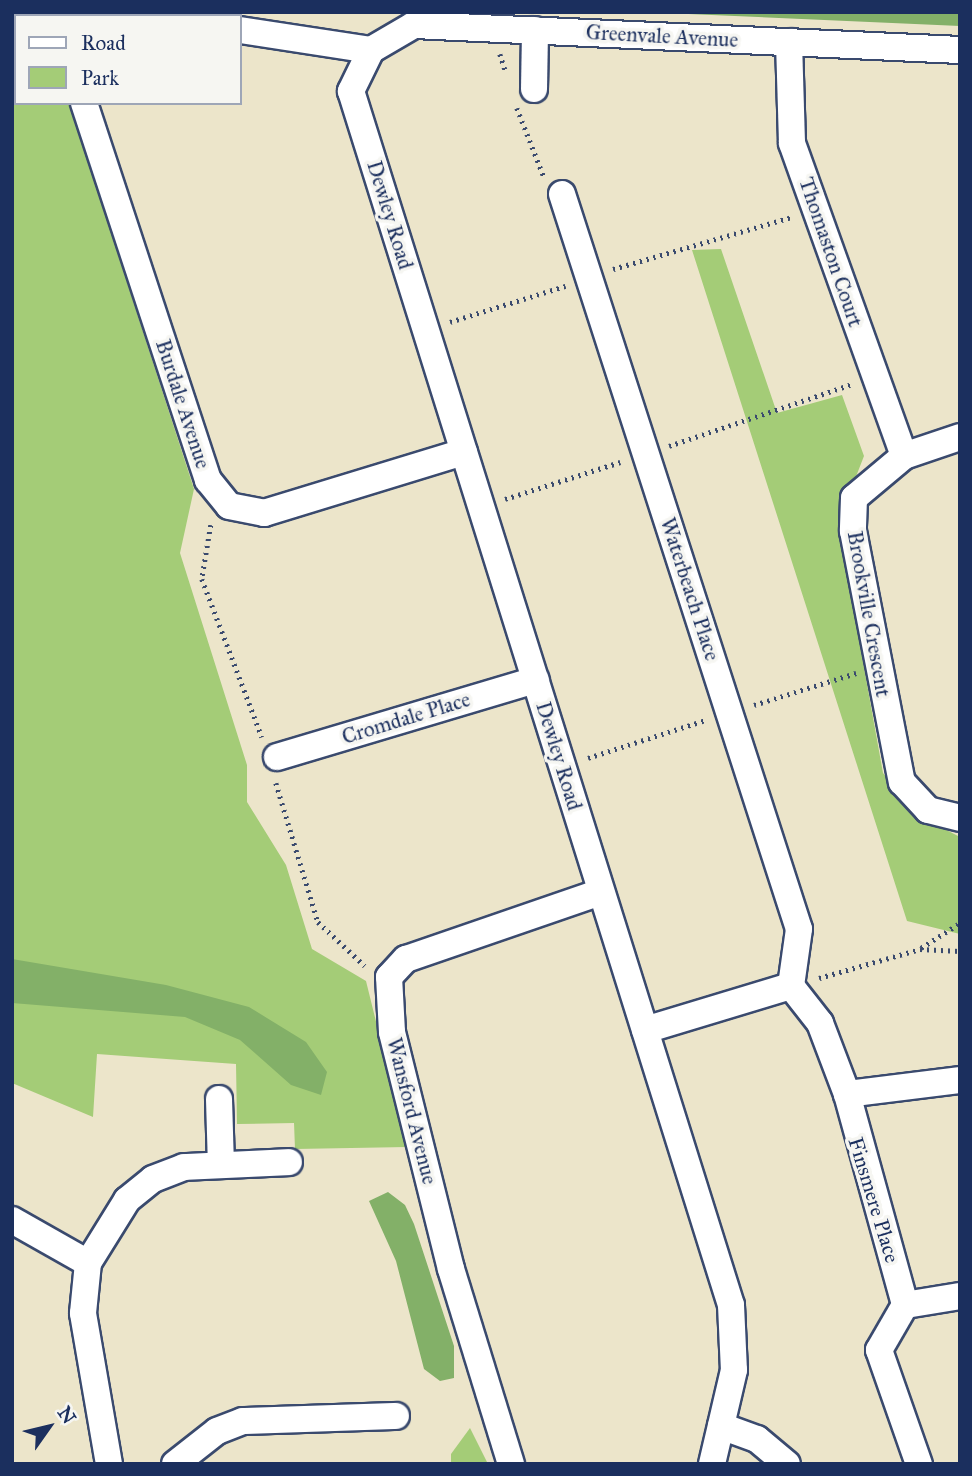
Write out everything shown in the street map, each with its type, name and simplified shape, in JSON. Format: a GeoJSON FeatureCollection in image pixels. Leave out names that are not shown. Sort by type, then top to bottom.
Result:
{"type":"FeatureCollection","features":[{"type":"Feature","properties":{"kind":"street","name":"Greenvale Avenue"},"geometry":{"type":"LineString","coordinates":[[371,50],[414,25],[960,50]]}},
{"type":"Feature","properties":{"kind":"street"},"geometry":{"type":"LineString","coordinates":[[242,30],[371,50]]}},
{"type":"Feature","properties":{"kind":"street"},"geometry":{"type":"LineString","coordinates":[[523,91],[535,30]]}},
{"type":"Feature","properties":{"kind":"street","name":"Thomaston Court"},"geometry":{"type":"LineString","coordinates":[[789,42],[792,143],[904,456]]}},
{"type":"Feature","properties":{"kind":"street","name":"Dewley Road"},"geometry":{"type":"LineString","coordinates":[[371,50],[351,91],[731,1305],[734,1370],[712,1464]]}},
{"type":"Feature","properties":{"kind":"street","name":"Burdale Avenue"},"geometry":{"type":"LineString","coordinates":[[85,105],[208,480],[229,506],[264,513],[464,452]]}},
{"type":"Feature","properties":{"kind":"street","name":"Waterbeach Place"},"geometry":{"type":"LineString","coordinates":[[562,194],[800,929],[791,986]]}},
{"type":"Feature","properties":{"kind":"street","name":"Brookville Crescent"},"geometry":{"type":"LineString","coordinates":[[960,438],[904,456],[854,498],[853,531],[902,782],[928,810],[960,818]]}},
{"type":"Feature","properties":{"kind":"street","name":"Cromdale Place"},"geometry":{"type":"LineString","coordinates":[[277,757],[536,680]]}},
{"type":"Feature","properties":{"kind":"street","name":"Wansford Avenue"},"geometry":{"type":"LineString","coordinates":[[511,1464],[451,1269],[392,1032],[389,977],[407,958],[601,892]]}},
{"type":"Feature","properties":{"kind":"street"},"geometry":{"type":"LineString","coordinates":[[645,1030],[791,986]]}},
{"type":"Feature","properties":{"kind":"street","name":"Finsmere Place"},"geometry":{"type":"LineString","coordinates":[[791,986],[820,1023],[847,1094],[905,1305]]}},
{"type":"Feature","properties":{"kind":"street"},"geometry":{"type":"LineString","coordinates":[[847,1094],[960,1080]]}},
{"type":"Feature","properties":{"kind":"street"},"geometry":{"type":"LineString","coordinates":[[219,1099],[221,1165]]}},
{"type":"Feature","properties":{"kind":"street"},"geometry":{"type":"LineString","coordinates":[[109,1464],[83,1313],[88,1263],[127,1200],[153,1179],[184,1167],[289,1163]]}},
{"type":"Feature","properties":{"kind":"street"},"geometry":{"type":"LineString","coordinates":[[12,1220],[88,1263]]}},
{"type":"Feature","properties":{"kind":"street"},"geometry":{"type":"LineString","coordinates":[[919,1464],[878,1350],[905,1305],[960,1296]]}},
{"type":"Feature","properties":{"kind":"street"},"geometry":{"type":"LineString","coordinates":[[175,1464],[217,1431],[243,1421],[396,1416]]}},
{"type":"Feature","properties":{"kind":"street"},"geometry":{"type":"LineString","coordinates":[[721,1426],[757,1439],[787,1464]]}},
{"type":"Feature","properties":{"kind":"path"},"geometry":{"type":"LineString","coordinates":[[492,28],[508,80]]}},
{"type":"Feature","properties":{"kind":"path"},"geometry":{"type":"LineString","coordinates":[[523,91],[537,171],[562,194]]}},
{"type":"Feature","properties":{"kind":"path"},"geometry":{"type":"LineString","coordinates":[[426,330],[589,278],[684,244],[744,236],[816,208]]}},
{"type":"Feature","properties":{"kind":"path"},"geometry":{"type":"LineString","coordinates":[[481,506],[646,454],[875,376]]}},
{"type":"Feature","properties":{"kind":"path"},"geometry":{"type":"LineString","coordinates":[[791,986],[920,949],[960,922]]}},
{"type":"Feature","properties":{"kind":"path"},"geometry":{"type":"LineString","coordinates":[[920,949],[960,951]]}},
{"type":"Feature","properties":{"kind":"green space"},"geometry":{"type":"Polygon","coordinates":[[[12,12],[115,12],[14,14],[14,105],[70,105],[194,489],[180,553],[247,765],[247,802],[286,865],[312,949],[366,981],[407,1147],[295,1149],[294,1123],[237,1124],[236,1064],[97,1054],[93,1117],[12,1083],[12,12]]]}},
{"type":"Feature","properties":{"kind":"green space"},"geometry":{"type":"Polygon","coordinates":[[[642,12],[960,12],[960,26],[642,12]]]}},
{"type":"Feature","properties":{"kind":"green space"},"geometry":{"type":"Polygon","coordinates":[[[721,249],[777,413],[842,395],[864,456],[838,523],[883,773],[917,815],[960,837],[960,934],[907,921],[692,250],[721,249]]]}},
{"type":"Feature","properties":{"kind":"green space"},"geometry":{"type":"Polygon","coordinates":[[[12,959],[166,985],[249,1007],[306,1042],[327,1072],[321,1095],[291,1085],[240,1040],[185,1017],[12,1003],[12,959]]]}},
{"type":"Feature","properties":{"kind":"green space"},"geometry":{"type":"Polygon","coordinates":[[[388,1192],[405,1205],[414,1224],[454,1346],[454,1378],[440,1381],[424,1369],[396,1261],[369,1201],[388,1192]]]}},
{"type":"Feature","properties":{"kind":"green space"},"geometry":{"type":"Polygon","coordinates":[[[470,1428],[488,1464],[451,1464],[451,1454],[470,1428]]]}}]}
